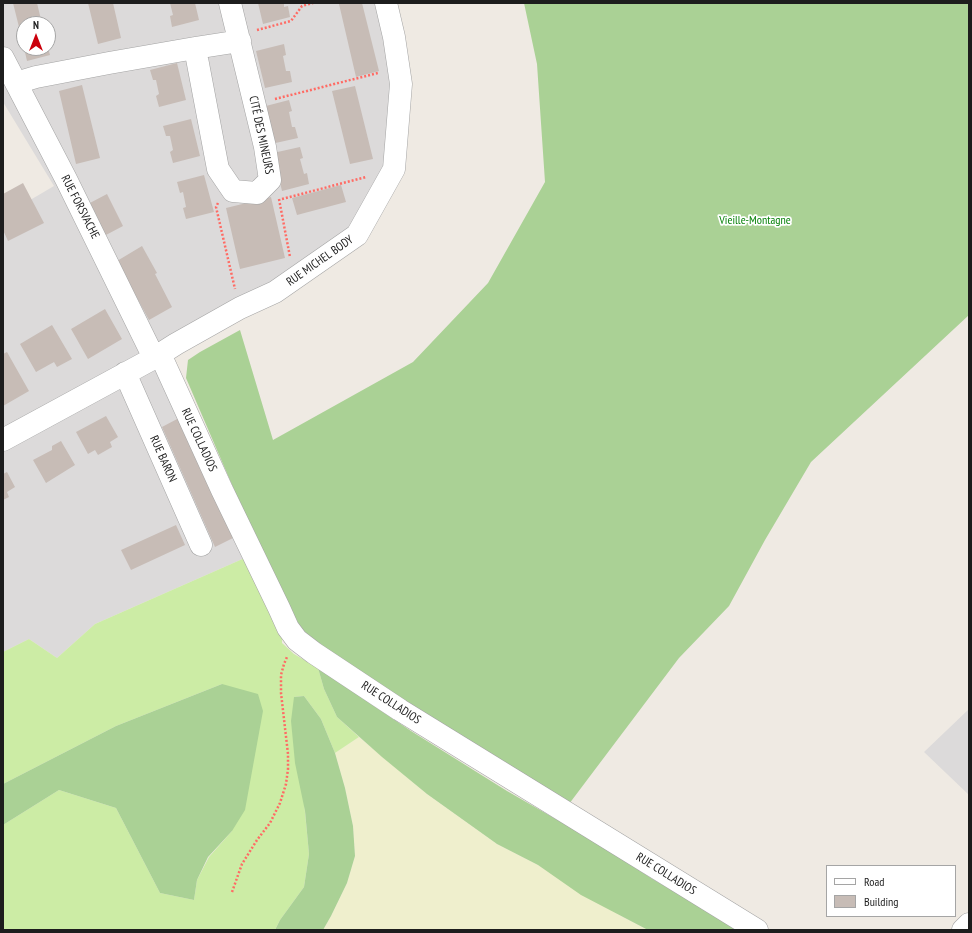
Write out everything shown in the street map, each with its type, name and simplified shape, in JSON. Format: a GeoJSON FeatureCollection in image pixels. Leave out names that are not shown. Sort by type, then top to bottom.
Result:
{"type":"FeatureCollection","features":[{"type":"Feature","properties":{"kind":"street","name":"CITÉ DES MINEURS"},"geometry":{"type":"LineString","coordinates":[[229,185],[233,191],[257,193],[270,180],[265,148],[230,3]]}},
{"type":"Feature","properties":{"kind":"street","name":"RUE MICHEL BODY"},"geometry":{"type":"LineString","coordinates":[[157,356],[240,308],[275,292],[357,235],[394,169],[401,84],[386,3]]}},
{"type":"Feature","properties":{"kind":"street"},"geometry":{"type":"LineString","coordinates":[[16,83],[36,77],[240,41]]}},
{"type":"Feature","properties":{"kind":"street"},"geometry":{"type":"LineString","coordinates":[[194,48],[218,169],[229,185]]}},
{"type":"Feature","properties":{"kind":"street","name":"RUE FORSVACHE"},"geometry":{"type":"LineString","coordinates":[[3,58],[157,356]]}},
{"type":"Feature","properties":{"kind":"street"},"geometry":{"type":"LineString","coordinates":[[3,440],[157,356]]}},
{"type":"Feature","properties":{"kind":"street","name":"RUE COLLADIOS"},"geometry":{"type":"LineString","coordinates":[[157,356],[288,628],[298,640],[400,710],[756,930]]}},
{"type":"Feature","properties":{"kind":"street","name":"RUE BARON"},"geometry":{"type":"LineString","coordinates":[[125,373],[201,545]]}},
{"type":"Feature","properties":{"kind":"street"},"geometry":{"type":"LineString","coordinates":[[963,930],[969,924]]}},
{"type":"Feature","properties":{"kind":"path"},"geometry":{"type":"LineString","coordinates":[[240,41],[259,28],[291,21],[302,6],[313,3]]}},
{"type":"Feature","properties":{"kind":"path"},"geometry":{"type":"LineString","coordinates":[[255,104],[388,71],[399,71]]}},
{"type":"Feature","properties":{"kind":"path"},"geometry":{"type":"LineString","coordinates":[[279,200],[394,169]]}},
{"type":"Feature","properties":{"kind":"path"},"geometry":{"type":"LineString","coordinates":[[270,180],[279,200],[295,278]]}},
{"type":"Feature","properties":{"kind":"path"},"geometry":{"type":"LineString","coordinates":[[229,185],[216,207],[240,308]]}},
{"type":"Feature","properties":{"kind":"path"},"geometry":{"type":"LineString","coordinates":[[232,892],[242,864],[270,823],[280,803],[286,784],[288,754],[281,693],[281,675],[284,664],[298,640]]}},
{"type":"Feature","properties":{"kind":"shaded area"},"geometry":{"type":"Polygon","coordinates":[[[3,3],[386,3],[394,169],[357,235],[154,356],[247,557],[95,624],[57,658],[29,639],[3,652],[3,216],[54,186],[3,102],[3,3]]]}},
{"type":"Feature","properties":{"kind":"shaded area"},"geometry":{"type":"Polygon","coordinates":[[[969,709],[969,795],[924,752],[969,709]]]}},
{"type":"Feature","properties":{"kind":"green space","name":"Vieille-Montagne"},"geometry":{"type":"Polygon","coordinates":[[[524,3],[969,3],[969,315],[811,462],[765,540],[729,606],[679,658],[569,804],[311,643],[285,608],[186,378],[188,360],[240,330],[273,440],[413,362],[488,283],[545,182],[537,64],[524,3]]]}},
{"type":"Feature","properties":{"kind":"green space"},"geometry":{"type":"Polygon","coordinates":[[[247,557],[282,637],[282,643],[294,654],[318,668],[324,689],[337,717],[359,737],[335,753],[321,719],[304,696],[294,697],[309,854],[304,887],[280,920],[275,930],[3,930],[3,825],[59,790],[116,808],[160,893],[194,900],[197,880],[209,857],[232,831],[222,684],[116,726],[3,784],[3,652],[29,639],[57,658],[95,624],[247,557]]]}},
{"type":"Feature","properties":{"kind":"green space"},"geometry":{"type":"Polygon","coordinates":[[[318,668],[411,731],[507,791],[594,841],[651,878],[739,930],[648,930],[581,895],[538,865],[497,844],[427,794],[337,717],[324,689],[318,668]]]}},
{"type":"Feature","properties":{"kind":"green space"},"geometry":{"type":"Polygon","coordinates":[[[222,684],[258,694],[263,711],[245,810],[232,831],[208,857],[197,880],[194,900],[160,893],[116,808],[59,790],[3,825],[3,784],[116,726],[222,684]]]}},
{"type":"Feature","properties":{"kind":"green space"},"geometry":{"type":"Polygon","coordinates":[[[304,696],[321,719],[335,753],[345,788],[353,826],[355,856],[347,883],[323,930],[275,930],[280,920],[304,887],[309,854],[305,811],[295,763],[291,721],[294,697],[304,696]]]}},
{"type":"Feature","properties":{"kind":"green space"},"geometry":{"type":"Polygon","coordinates":[[[359,737],[427,794],[497,844],[538,865],[621,916],[648,930],[323,930],[347,883],[355,856],[353,826],[345,788],[335,753],[359,737]]]}},
{"type":"Feature","properties":{"kind":"building"},"geometry":{"type":"Polygon","coordinates":[[[13,3],[37,3],[40,16],[16,16],[13,3]]]}},
{"type":"Feature","properties":{"kind":"building"},"geometry":{"type":"Polygon","coordinates":[[[88,3],[113,3],[121,38],[98,44],[88,3]]]}},
{"type":"Feature","properties":{"kind":"building"},"geometry":{"type":"Polygon","coordinates":[[[170,3],[195,3],[199,20],[172,27],[170,16],[173,15],[170,3]]]}},
{"type":"Feature","properties":{"kind":"building"},"geometry":{"type":"Polygon","coordinates":[[[258,3],[284,3],[284,7],[288,6],[290,17],[263,24],[258,3]]]}},
{"type":"Feature","properties":{"kind":"building"},"geometry":{"type":"Polygon","coordinates":[[[362,3],[379,71],[356,77],[339,4],[362,3]]]}},
{"type":"Feature","properties":{"kind":"building"},"geometry":{"type":"Polygon","coordinates":[[[284,44],[286,55],[283,56],[286,71],[290,71],[292,82],[265,88],[256,51],[284,44]]]}},
{"type":"Feature","properties":{"kind":"building"},"geometry":{"type":"Polygon","coordinates":[[[26,56],[46,56],[27,61],[26,56]]]}},
{"type":"Feature","properties":{"kind":"building"},"geometry":{"type":"Polygon","coordinates":[[[177,63],[186,100],[159,107],[156,96],[159,94],[156,80],[153,80],[150,70],[177,63]]]}},
{"type":"Feature","properties":{"kind":"building"},"geometry":{"type":"Polygon","coordinates":[[[82,85],[100,158],[76,164],[59,91],[82,85]]]}},
{"type":"Feature","properties":{"kind":"building"},"geometry":{"type":"Polygon","coordinates":[[[355,86],[373,159],[350,164],[332,91],[355,86]]]}},
{"type":"Feature","properties":{"kind":"building"},"geometry":{"type":"Polygon","coordinates":[[[289,100],[292,111],[289,112],[292,127],[295,127],[298,138],[271,144],[262,107],[289,100]]]}},
{"type":"Feature","properties":{"kind":"building"},"geometry":{"type":"Polygon","coordinates":[[[191,119],[200,156],[173,163],[170,152],[173,150],[170,136],[166,136],[163,126],[191,119]]]}},
{"type":"Feature","properties":{"kind":"building"},"geometry":{"type":"Polygon","coordinates":[[[300,147],[303,158],[300,159],[304,174],[307,173],[309,184],[282,191],[273,153],[300,147]]]}},
{"type":"Feature","properties":{"kind":"building"},"geometry":{"type":"Polygon","coordinates":[[[204,175],[214,212],[186,219],[183,208],[186,207],[183,192],[180,193],[177,182],[204,175]]]}},
{"type":"Feature","properties":{"kind":"building"},"geometry":{"type":"Polygon","coordinates":[[[23,183],[44,223],[8,241],[3,230],[3,194],[23,183]]]}},
{"type":"Feature","properties":{"kind":"building"},"geometry":{"type":"Polygon","coordinates":[[[341,185],[346,202],[297,215],[292,198],[341,185]]]}},
{"type":"Feature","properties":{"kind":"building"},"geometry":{"type":"Polygon","coordinates":[[[107,194],[123,226],[104,236],[88,204],[107,194]]]}},
{"type":"Feature","properties":{"kind":"building"},"geometry":{"type":"Polygon","coordinates":[[[271,197],[285,258],[240,269],[226,208],[271,197]]]}},
{"type":"Feature","properties":{"kind":"building"},"geometry":{"type":"Polygon","coordinates":[[[142,246],[157,273],[155,274],[172,307],[149,320],[117,261],[142,246]]]}},
{"type":"Feature","properties":{"kind":"building"},"geometry":{"type":"Polygon","coordinates":[[[105,309],[122,339],[88,359],[71,329],[105,309]]]}},
{"type":"Feature","properties":{"kind":"building"},"geometry":{"type":"Polygon","coordinates":[[[52,325],[72,359],[57,367],[54,362],[36,372],[20,344],[52,325]]]}},
{"type":"Feature","properties":{"kind":"building"},"geometry":{"type":"Polygon","coordinates":[[[7,352],[29,391],[3,406],[3,354],[7,352]]]}},
{"type":"Feature","properties":{"kind":"building"},"geometry":{"type":"Polygon","coordinates":[[[106,416],[118,437],[110,442],[112,447],[98,455],[95,450],[88,454],[76,432],[106,416]]]}},
{"type":"Feature","properties":{"kind":"building"},"geometry":{"type":"Polygon","coordinates":[[[179,418],[235,537],[215,547],[162,427],[179,418]]]}},
{"type":"Feature","properties":{"kind":"building"},"geometry":{"type":"Polygon","coordinates":[[[61,441],[75,465],[46,483],[33,460],[52,450],[52,446],[61,441]]]}},
{"type":"Feature","properties":{"kind":"building"},"geometry":{"type":"Polygon","coordinates":[[[7,472],[15,487],[7,492],[9,497],[3,500],[3,474],[7,472]]]}},
{"type":"Feature","properties":{"kind":"building"},"geometry":{"type":"Polygon","coordinates":[[[176,525],[185,545],[131,570],[121,550],[176,525]]]}}]}
